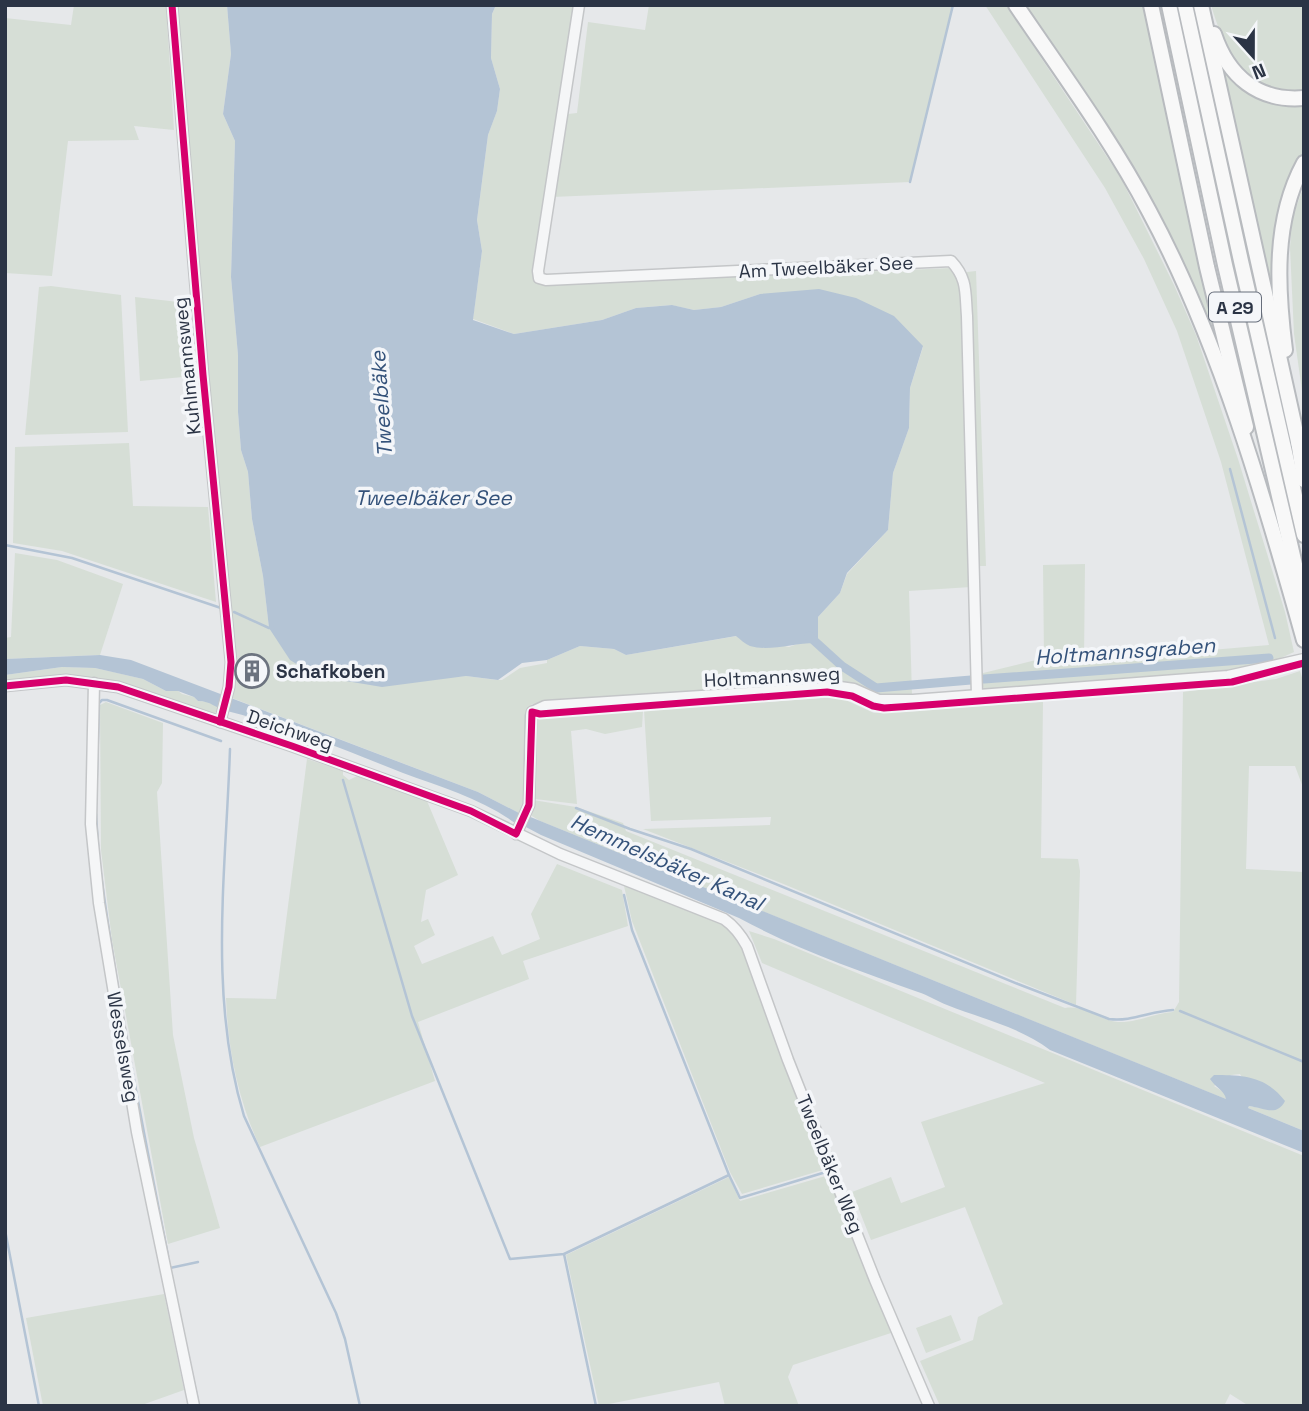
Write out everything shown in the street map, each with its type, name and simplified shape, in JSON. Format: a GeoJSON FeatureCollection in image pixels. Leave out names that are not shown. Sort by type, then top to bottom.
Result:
{"type":"FeatureCollection","features":[{"type":"Feature","properties":{"kind":"highway"},"geometry":{"type":"LineString","coordinates":[[1016,5],[1115,152],[1166,243],[1223,384],[1260,490],[1304,640]]}},
{"type":"Feature","properties":{"kind":"highway"},"geometry":{"type":"LineString","coordinates":[[1151,5],[1207,267],[1260,490]]}},
{"type":"Feature","properties":{"kind":"highway","name":"A 29"},"geometry":{"type":"LineString","coordinates":[[1169,5],[1225,265],[1304,603]]}},
{"type":"Feature","properties":{"kind":"highway","name":"A 29"},"geometry":{"type":"LineString","coordinates":[[1185,5],[1304,535]]}},
{"type":"Feature","properties":{"kind":"highway"},"geometry":{"type":"LineString","coordinates":[[1204,5],[1218,45],[1228,64],[1247,84],[1265,94],[1282,99],[1304,98]]}},
{"type":"Feature","properties":{"kind":"highway"},"geometry":{"type":"LineString","coordinates":[[1204,5],[1299,446]]}},
{"type":"Feature","properties":{"kind":"highway"},"geometry":{"type":"LineString","coordinates":[[1304,163],[1288,205],[1280,246],[1283,337],[1304,480]]}},
{"type":"Feature","properties":{"kind":"street","name":"Kuhlmannsweg"},"geometry":{"type":"LineString","coordinates":[[172,5],[203,375],[229,623],[229,687],[221,719]]}},
{"type":"Feature","properties":{"kind":"street","name":"Am Tweelbäker See"},"geometry":{"type":"LineString","coordinates":[[579,5],[539,278],[546,280],[951,261],[962,272],[967,316],[977,695]]}},
{"type":"Feature","properties":{"kind":"street","name":"Holtmannsweg"},"geometry":{"type":"LineString","coordinates":[[516,834],[529,805],[531,716],[532,712],[545,706],[840,687],[887,700],[977,695],[1228,676],[1304,659]]}},
{"type":"Feature","properties":{"kind":"street","name":"Deichweg"},"geometry":{"type":"LineString","coordinates":[[5,686],[66,680],[94,683],[118,687],[221,719],[471,811],[560,854],[731,924]]}},
{"type":"Feature","properties":{"kind":"street","name":"Wesselsweg"},"geometry":{"type":"LineString","coordinates":[[94,683],[91,824],[99,903],[137,1132],[194,1406]]}},
{"type":"Feature","properties":{"kind":"street","name":"Tweelbäker Weg"},"geometry":{"type":"LineString","coordinates":[[731,924],[747,946],[788,1060],[910,1365],[929,1406]]}},
{"type":"Feature","properties":{"kind":"shaded area"},"geometry":{"type":"Polygon","coordinates":[[[74,5],[166,5],[174,130],[134,126],[139,140],[68,141],[52,276],[5,273],[5,18],[71,25],[74,5]]]}},
{"type":"Feature","properties":{"kind":"shaded area"},"geometry":{"type":"Polygon","coordinates":[[[177,5],[227,5],[231,54],[223,114],[235,141],[231,277],[238,355],[238,412],[241,450],[248,472],[252,519],[269,628],[434,678],[466,676],[497,680],[502,680],[520,668],[547,663],[547,660],[580,646],[614,649],[626,655],[737,636],[789,647],[803,642],[818,643],[818,617],[840,593],[847,574],[888,530],[893,473],[909,428],[910,388],[923,347],[760,294],[721,307],[694,310],[671,305],[636,308],[602,320],[514,334],[473,319],[482,251],[477,220],[488,135],[497,111],[500,89],[491,58],[492,14],[496,5],[576,5],[534,274],[545,285],[951,268],[960,274],[964,316],[971,587],[909,591],[912,695],[882,697],[842,684],[811,683],[532,704],[526,713],[526,797],[519,813],[478,792],[232,698],[235,685],[233,622],[220,504],[177,5]]]}},
{"type":"Feature","properties":{"kind":"shaded area"},"geometry":{"type":"Polygon","coordinates":[[[649,5],[953,5],[910,182],[552,197],[568,114],[577,113],[588,22],[645,30],[649,5]]]}},
{"type":"Feature","properties":{"kind":"shaded area"},"geometry":{"type":"Polygon","coordinates":[[[985,5],[1006,5],[1121,178],[1174,285],[1196,335],[1238,459],[1285,612],[1294,652],[1272,662],[1231,672],[986,691],[982,686],[979,674],[1044,658],[1043,565],[1085,564],[1084,661],[1269,645],[1221,462],[1177,331],[1144,259],[1105,188],[985,5]]]}},
{"type":"Feature","properties":{"kind":"shaded area"},"geometry":{"type":"Polygon","coordinates":[[[1021,5],[1145,5],[1227,380],[1195,298],[1021,5]]]}},
{"type":"Feature","properties":{"kind":"shaded area"},"geometry":{"type":"Polygon","coordinates":[[[1211,5],[1304,5],[1304,91],[1284,91],[1267,86],[1253,79],[1241,68],[1223,39],[1211,5]]]}},
{"type":"Feature","properties":{"kind":"shaded area"},"geometry":{"type":"Polygon","coordinates":[[[1219,61],[1231,75],[1304,103],[1304,155],[1296,169],[1277,324],[1219,61]]]}},
{"type":"Feature","properties":{"kind":"shaded area"},"geometry":{"type":"Polygon","coordinates":[[[1304,185],[1304,405],[1294,334],[1290,248],[1292,219],[1304,185]]]}},
{"type":"Feature","properties":{"kind":"shaded area"},"geometry":{"type":"Polygon","coordinates":[[[976,271],[986,566],[976,566],[967,272],[976,271]]]}},
{"type":"Feature","properties":{"kind":"shaded area"},"geometry":{"type":"Polygon","coordinates":[[[51,286],[121,295],[128,432],[25,435],[39,287],[51,286]]]}},
{"type":"Feature","properties":{"kind":"shaded area"},"geometry":{"type":"Polygon","coordinates":[[[135,297],[187,303],[194,376],[140,381],[135,297]]]}},
{"type":"Feature","properties":{"kind":"shaded area"},"geometry":{"type":"Polygon","coordinates":[[[129,443],[133,506],[208,507],[216,602],[62,551],[13,543],[15,447],[129,443]]]}},
{"type":"Feature","properties":{"kind":"shaded area"},"geometry":{"type":"Polygon","coordinates":[[[15,553],[57,560],[123,584],[100,655],[5,659],[5,638],[11,637],[15,553]]]}},
{"type":"Feature","properties":{"kind":"shaded area"},"geometry":{"type":"Polygon","coordinates":[[[62,667],[95,668],[143,679],[166,691],[178,691],[198,701],[212,702],[219,708],[213,715],[115,682],[82,677],[5,683],[5,675],[62,667]]]}},
{"type":"Feature","properties":{"kind":"shaded area"},"geometry":{"type":"Polygon","coordinates":[[[1300,671],[1304,684],[1304,790],[1295,766],[1249,766],[1246,869],[1304,872],[1304,1131],[1248,1108],[1260,1108],[1240,1074],[1231,1075],[1214,1086],[1225,1093],[1228,1100],[532,816],[533,800],[576,807],[623,823],[626,831],[1065,1008],[1079,1009],[1111,1021],[1132,1021],[1173,1012],[1179,1002],[1183,692],[1276,679],[1300,671]]]}},
{"type":"Feature","properties":{"kind":"shaded area"},"geometry":{"type":"Polygon","coordinates":[[[839,697],[874,713],[1043,702],[1041,858],[1078,859],[1080,871],[1076,1005],[643,829],[770,825],[771,817],[651,821],[644,710],[839,697]]]}},
{"type":"Feature","properties":{"kind":"shaded area"},"geometry":{"type":"Polygon","coordinates":[[[106,702],[163,723],[162,783],[157,792],[173,1035],[194,1138],[220,1228],[168,1244],[112,940],[101,850],[100,705],[106,702]]]}},
{"type":"Feature","properties":{"kind":"shaded area"},"geometry":{"type":"Polygon","coordinates":[[[643,711],[642,727],[605,734],[586,729],[571,731],[577,804],[535,799],[537,719],[643,711]]]}},
{"type":"Feature","properties":{"kind":"shaded area"},"geometry":{"type":"Polygon","coordinates":[[[307,759],[343,771],[343,775],[349,780],[357,776],[427,801],[458,875],[426,890],[421,922],[428,919],[435,935],[414,946],[422,964],[493,936],[502,955],[540,939],[531,914],[557,864],[622,890],[628,926],[523,961],[529,979],[418,1022],[435,1081],[260,1147],[235,1074],[226,998],[276,999],[307,759]]]}},
{"type":"Feature","properties":{"kind":"shaded area"},"geometry":{"type":"Polygon","coordinates":[[[624,886],[720,922],[730,929],[739,942],[826,1169],[742,1194],[730,1172],[632,921],[624,886]]]}},
{"type":"Feature","properties":{"kind":"shaded area"},"geometry":{"type":"Polygon","coordinates":[[[749,931],[1304,1156],[1304,1406],[1249,1406],[1230,1394],[1224,1406],[940,1406],[920,1361],[973,1340],[978,1317],[1003,1304],[965,1207],[871,1240],[852,1192],[891,1177],[901,1203],[945,1187],[921,1122],[1045,1083],[762,963],[749,931]]]}},
{"type":"Feature","properties":{"kind":"shaded area"},"geometry":{"type":"Polygon","coordinates":[[[829,1175],[891,1333],[793,1365],[788,1377],[799,1406],[725,1406],[719,1382],[599,1406],[566,1255],[729,1177],[740,1201],[829,1175]]]}},
{"type":"Feature","properties":{"kind":"shaded area"},"geometry":{"type":"Polygon","coordinates":[[[164,1294],[184,1390],[139,1406],[43,1406],[26,1318],[164,1294]]]}},
{"type":"Feature","properties":{"kind":"shaded area"},"geometry":{"type":"Polygon","coordinates":[[[951,1315],[961,1340],[926,1353],[916,1328],[951,1315]]]}},
{"type":"Feature","properties":{"kind":"water","name":"Tweelbäker See"},"geometry":{"type":"Polygon","coordinates":[[[227,5],[496,5],[492,14],[491,58],[500,89],[497,111],[488,135],[477,220],[482,251],[473,320],[514,334],[602,320],[636,308],[672,305],[694,310],[721,307],[760,294],[819,289],[856,298],[894,316],[923,346],[910,388],[909,428],[893,473],[888,530],[847,573],[840,593],[818,617],[818,643],[758,648],[748,645],[736,636],[626,655],[614,649],[580,646],[547,660],[522,663],[498,680],[466,676],[382,687],[316,676],[290,660],[269,628],[252,519],[248,472],[241,450],[238,355],[231,277],[235,141],[223,114],[231,54],[227,5]]]}},
{"type":"Feature","properties":{"kind":"water"},"geometry":{"type":"Polygon","coordinates":[[[100,655],[131,660],[478,792],[519,813],[515,823],[475,800],[294,731],[223,710],[178,691],[166,691],[143,679],[95,668],[62,667],[5,675],[5,659],[100,655]]]}},
{"type":"Feature","properties":{"kind":"water"},"geometry":{"type":"Polygon","coordinates":[[[528,816],[1226,1099],[1210,1079],[1214,1075],[1244,1077],[1262,1082],[1285,1101],[1274,1110],[1248,1108],[1304,1131],[1304,1153],[1050,1050],[1013,1029],[805,949],[739,918],[541,835],[524,826],[528,816]]]}},
{"type":"Feature","properties":{"kind":"waterway"},"geometry":{"type":"LineString","coordinates":[[910,182],[953,5]]}},
{"type":"Feature","properties":{"kind":"waterway"},"geometry":{"type":"LineString","coordinates":[[1230,469],[1275,638]]}},
{"type":"Feature","properties":{"kind":"waterway"},"geometry":{"type":"LineString","coordinates":[[5,545],[72,558],[221,608]]}},
{"type":"Feature","properties":{"kind":"waterway"},"geometry":{"type":"LineString","coordinates":[[234,612],[273,628]]}},
{"type":"Feature","properties":{"kind":"waterway","name":"Holtmannsgraben"},"geometry":{"type":"LineString","coordinates":[[809,636],[842,666],[876,688],[971,680]]}},
{"type":"Feature","properties":{"kind":"waterway","name":"Holtmannsgraben"},"geometry":{"type":"LineString","coordinates":[[984,679],[1269,658]]}},
{"type":"Feature","properties":{"kind":"waterway"},"geometry":{"type":"LineString","coordinates":[[96,804],[99,703],[102,700],[221,741]]}},
{"type":"Feature","properties":{"kind":"waterway"},"geometry":{"type":"LineString","coordinates":[[230,749],[222,934],[226,1026],[233,1071],[244,1116],[336,1313],[345,1339],[360,1406]]}},
{"type":"Feature","properties":{"kind":"waterway"},"geometry":{"type":"LineString","coordinates":[[343,780],[412,1016],[510,1259],[564,1254],[729,1175],[632,930],[624,895]]}},
{"type":"Feature","properties":{"kind":"waterway","name":"Hemmelsbäker Kanal"},"geometry":{"type":"LineString","coordinates":[[576,808],[691,849],[1109,1019],[1125,1019],[1173,1010]]}},
{"type":"Feature","properties":{"kind":"waterway"},"geometry":{"type":"LineString","coordinates":[[96,814],[98,846]]}},
{"type":"Feature","properties":{"kind":"waterway"},"geometry":{"type":"LineString","coordinates":[[99,859],[121,1009],[168,1256]]}},
{"type":"Feature","properties":{"kind":"waterway"},"geometry":{"type":"LineString","coordinates":[[1180,1011],[1304,1062]]}},
{"type":"Feature","properties":{"kind":"waterway"},"geometry":{"type":"LineString","coordinates":[[729,1175],[740,1198],[826,1172]]}},
{"type":"Feature","properties":{"kind":"waterway"},"geometry":{"type":"LineString","coordinates":[[5,1230],[39,1406]]}},
{"type":"Feature","properties":{"kind":"waterway"},"geometry":{"type":"LineString","coordinates":[[564,1254],[596,1406]]}},
{"type":"Feature","properties":{"kind":"waterway"},"geometry":{"type":"LineString","coordinates":[[170,1268],[198,1262]]}},
{"type":"Feature","properties":{"kind":"waterway"},"geometry":{"type":"LineString","coordinates":[[191,1369],[199,1406]]}},
{"type":"Feature","properties":{"kind":"cycle path"},"geometry":{"type":"LineString","coordinates":[[172,5],[203,375],[231,662],[229,687],[220,722]]}},
{"type":"Feature","properties":{"kind":"cycle path"},"geometry":{"type":"LineString","coordinates":[[5,686],[66,680],[118,687],[471,811],[516,834],[529,805],[532,712],[540,714],[827,692],[852,696],[884,708],[1232,682],[1304,663]]}},
{"type":"Feature","properties":{"kind":"place","name":"Schafkoben"},"geometry":{"type":"Point","coordinates":[252,671]}},
{"type":"Feature","properties":{"kind":"water label","name":"Tweelbäke"},"geometry":{"type":"Point","coordinates":[381,404]}}]}
